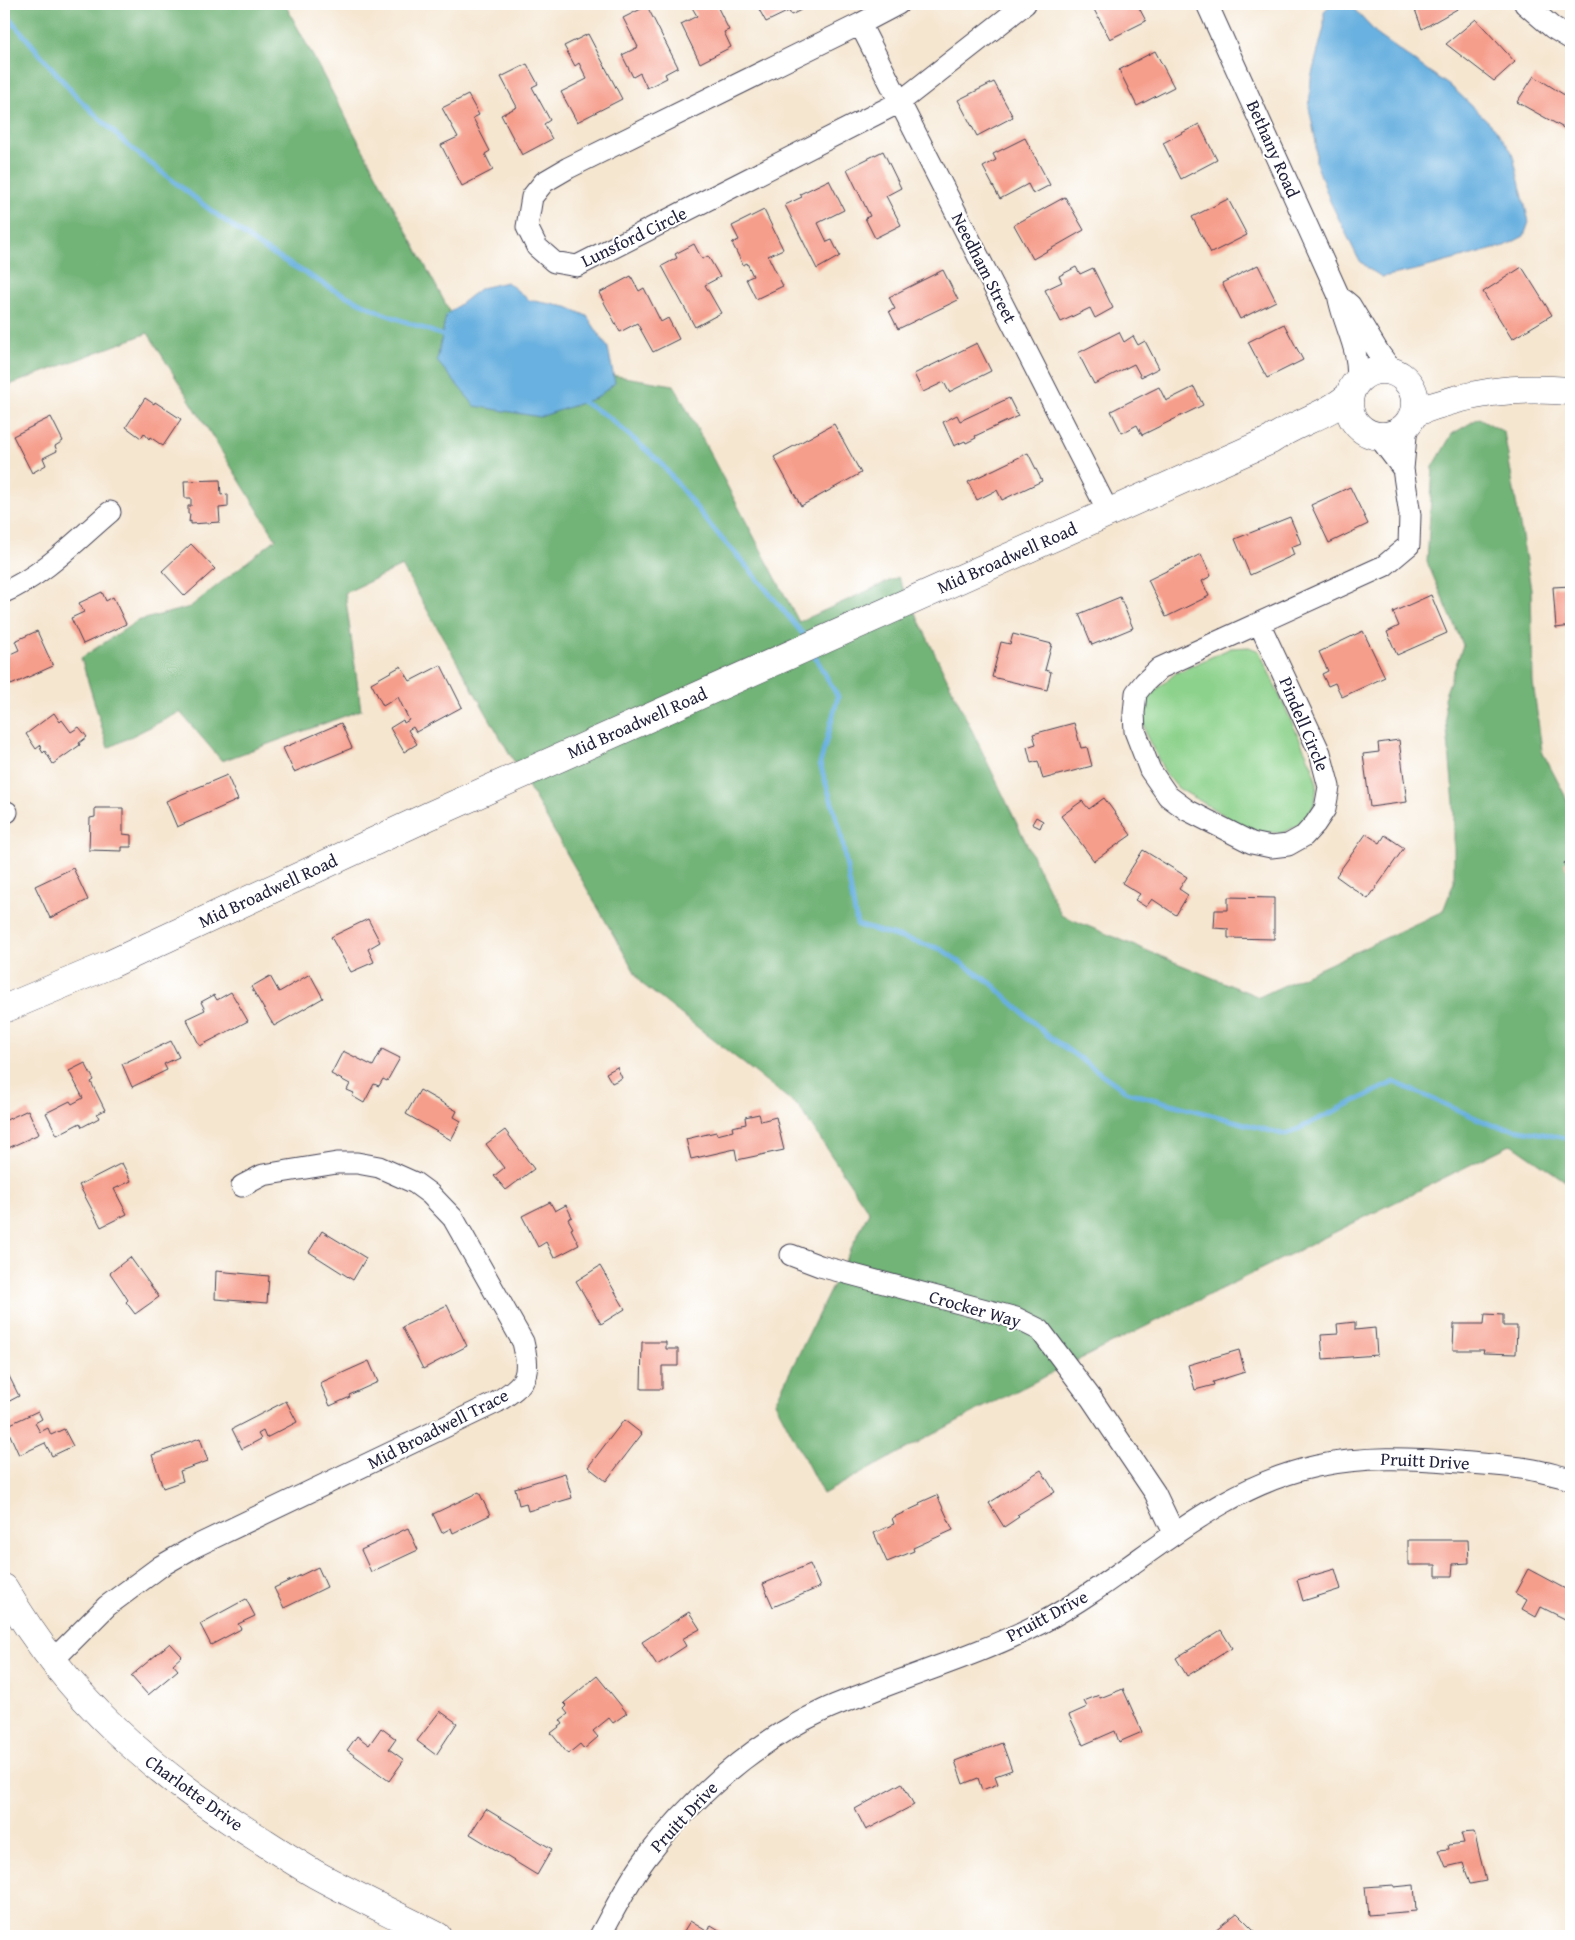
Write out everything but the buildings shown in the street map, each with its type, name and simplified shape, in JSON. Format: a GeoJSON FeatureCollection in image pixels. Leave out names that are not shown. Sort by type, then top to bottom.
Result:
{"type":"FeatureCollection","features":[{"type":"Feature","properties":{"kind":"street","name":"Lunsford Circle"},"geometry":{"type":"LineString","coordinates":[[898,4],[568,168],[544,182],[532,197],[527,227],[537,247],[554,262],[576,266],[900,102],[1025,4]]}},
{"type":"Feature","properties":{"kind":"street","name":"Bethany Road"},"geometry":{"type":"LineString","coordinates":[[1207,4],[1338,294],[1344,323],[1356,352],[1358,369],[1353,388]]}},
{"type":"Feature","properties":{"kind":"street"},"geometry":{"type":"LineString","coordinates":[[1525,4],[1553,28],[1571,39]]}},
{"type":"Feature","properties":{"kind":"street","name":"Needham Street"},"geometry":{"type":"LineString","coordinates":[[860,24],[1109,513]]}},
{"type":"Feature","properties":{"kind":"street","name":"Bethany Road"},"geometry":{"type":"LineString","coordinates":[[1338,294],[1350,305],[1379,354],[1401,378]]}},
{"type":"Feature","properties":{"kind":"street"},"geometry":{"type":"LineString","coordinates":[[1488,391],[1401,378],[1375,370],[1365,374],[1353,388],[1350,412],[1354,422],[1370,433],[1394,434],[1410,419],[1447,401],[1488,391],[1542,388],[1571,390]]}},
{"type":"Feature","properties":{"kind":"street"},"geometry":{"type":"LineString","coordinates":[[1401,378],[1412,389],[1415,399],[1410,419]]}},
{"type":"Feature","properties":{"kind":"street","name":"Mid Broadwell Road"},"geometry":{"type":"LineString","coordinates":[[4,1010],[111,964],[429,816],[1271,440],[1289,428],[1340,404],[1353,388]]}},
{"type":"Feature","properties":{"kind":"street","name":"Pindell Circle"},"geometry":{"type":"LineString","coordinates":[[1259,623],[1320,752],[1329,788],[1325,809],[1304,836],[1288,845],[1271,847],[1252,843],[1187,810],[1168,796],[1150,770],[1135,731],[1136,694],[1160,668],[1384,566],[1409,545],[1410,515],[1403,469],[1410,419]]}},
{"type":"Feature","properties":{"kind":"street","name":"Mid Broadwell Road"},"geometry":{"type":"LineString","coordinates":[[1271,440],[1286,439],[1335,427],[1351,427],[1370,433]]}},
{"type":"Feature","properties":{"kind":"street","name":"Pindell Circle"},"geometry":{"type":"LineString","coordinates":[[1370,433],[1403,469]]}},
{"type":"Feature","properties":{"kind":"street"},"geometry":{"type":"LineString","coordinates":[[4,592],[15,588],[52,561],[110,512]]}},
{"type":"Feature","properties":{"kind":"street","name":"Mid Broadwell Trace"},"geometry":{"type":"LineString","coordinates":[[52,1661],[107,1606],[161,1566],[203,1543],[497,1402],[514,1391],[526,1376],[527,1359],[523,1342],[464,1236],[453,1218],[430,1194],[414,1183],[379,1167],[357,1162],[337,1163],[263,1175],[242,1186]]}},
{"type":"Feature","properties":{"kind":"street","name":"Crocker Way"},"geometry":{"type":"LineString","coordinates":[[791,1255],[820,1266],[1016,1318],[1040,1330],[1091,1398],[1150,1486],[1174,1533]]}},
{"type":"Feature","properties":{"kind":"street","name":"Pruitt Drive"},"geometry":{"type":"LineString","coordinates":[[600,1936],[645,1859],[690,1804],[738,1762],[783,1731],[825,1709],[985,1648],[1042,1622],[1096,1589],[1174,1533],[1220,1503],[1263,1482],[1315,1466],[1363,1459],[1412,1458],[1523,1468],[1571,1479]]}},
{"type":"Feature","properties":{"kind":"street","name":"Charlotte Drive"},"geometry":{"type":"LineString","coordinates":[[4,1588],[20,1616],[52,1661],[90,1705],[133,1748],[175,1782],[219,1814],[315,1874],[437,1936]]}},
{"type":"Feature","properties":{"kind":"green space"},"geometry":{"type":"Polygon","coordinates":[[[4,4],[285,4],[472,353],[674,385],[799,622],[898,577],[1061,915],[1259,997],[1443,911],[1454,882],[1454,803],[1444,698],[1463,645],[1427,562],[1433,467],[1452,434],[1479,418],[1504,432],[1531,589],[1533,682],[1542,751],[1571,807],[1571,1185],[1512,1144],[976,1411],[823,1494],[775,1402],[869,1212],[799,1107],[641,983],[402,566],[345,593],[361,710],[222,761],[180,712],[108,748],[81,658],[137,621],[190,607],[276,539],[148,333],[4,387],[4,4]]]}},
{"type":"Feature","properties":{"kind":"green space"},"geometry":{"type":"Polygon","coordinates":[[[1249,647],[1259,651],[1312,766],[1317,784],[1315,803],[1310,812],[1295,827],[1282,833],[1248,829],[1178,788],[1166,774],[1146,735],[1143,715],[1146,702],[1158,688],[1176,673],[1231,648],[1249,647]]]}},
{"type":"Feature","properties":{"kind":"water"},"geometry":{"type":"Polygon","coordinates":[[[1332,4],[1352,7],[1379,36],[1454,89],[1494,127],[1512,152],[1529,222],[1524,236],[1505,246],[1416,270],[1382,277],[1359,260],[1330,201],[1316,163],[1316,143],[1309,107],[1311,78],[1324,27],[1324,11],[1332,4]]]}},
{"type":"Feature","properties":{"kind":"water"},"geometry":{"type":"Polygon","coordinates":[[[507,282],[529,300],[567,307],[587,316],[608,348],[615,383],[596,398],[540,417],[475,406],[437,361],[446,315],[481,288],[507,282]]]}},
{"type":"Feature","properties":{"kind":"waterway"},"geometry":{"type":"LineString","coordinates":[[4,12],[75,95],[126,144],[209,209],[261,247],[332,289],[382,313],[447,337]]}},
{"type":"Feature","properties":{"kind":"waterway"},"geometry":{"type":"LineString","coordinates":[[578,399],[607,416],[660,462],[715,531],[802,633]]}},
{"type":"Feature","properties":{"kind":"waterway"},"geometry":{"type":"LineString","coordinates":[[813,653],[838,697],[820,764],[840,829],[857,925],[941,949],[991,983],[1047,1035],[1127,1092],[1286,1135],[1394,1082],[1492,1125],[1571,1139]]}}]}
